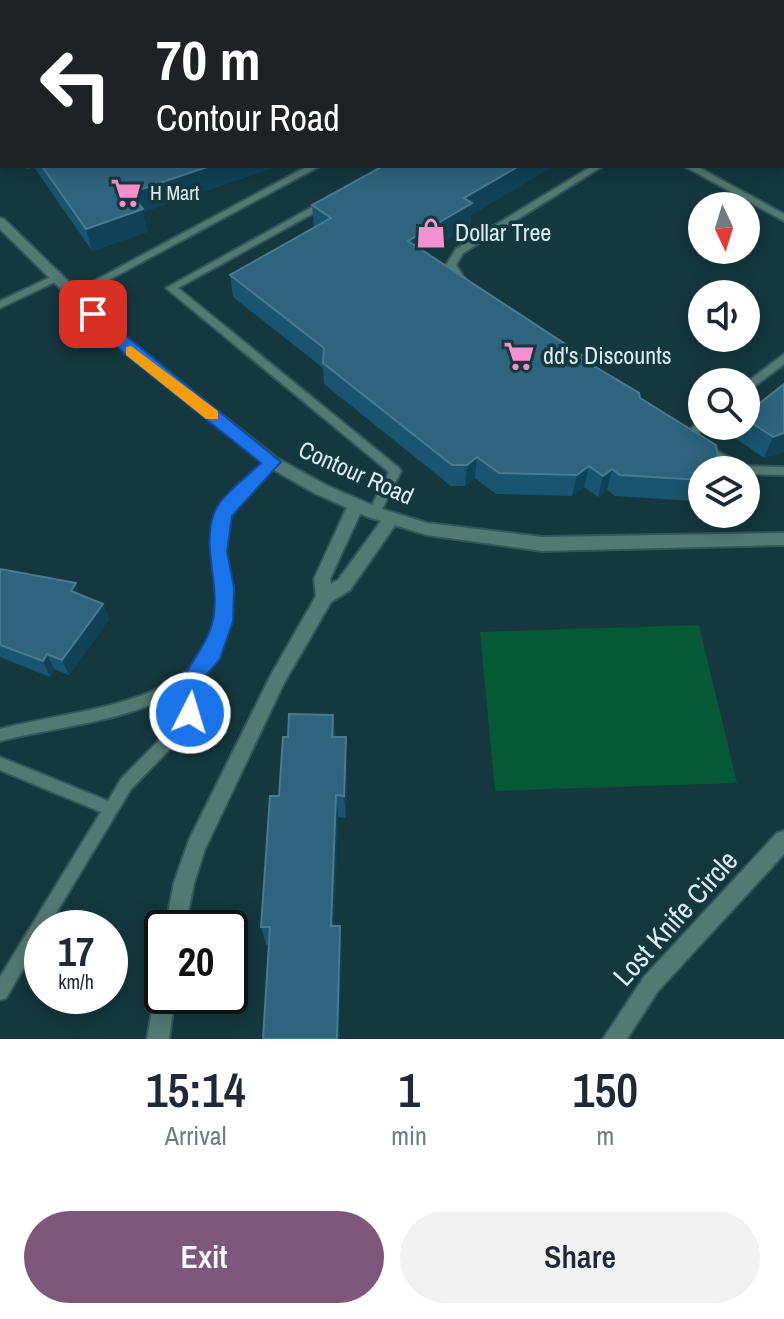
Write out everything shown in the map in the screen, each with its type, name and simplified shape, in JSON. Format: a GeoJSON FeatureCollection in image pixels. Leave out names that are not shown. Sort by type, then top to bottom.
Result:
{"type":"FeatureCollection","features":[{"type":"Feature","properties":{"kind":"street","name":"Contour Road"},"geometry":{"type":"LineString","coordinates":[[0,222],[134,353],[272,462],[374,513],[481,538],[542,544],[784,539]]}},
{"type":"Feature","properties":{"kind":"street"},"geometry":{"type":"LineString","coordinates":[[325,597],[322,579],[356,505]]}},
{"type":"Feature","properties":{"kind":"street"},"geometry":{"type":"LineString","coordinates":[[179,910],[190,864],[216,802],[278,678],[325,597],[344,585],[392,518]]}},
{"type":"Feature","properties":{"kind":"street","name":"Lost Knife Circle"},"geometry":{"type":"LineString","coordinates":[[614,1039],[651,984],[784,840]]}},
{"type":"Feature","properties":{"kind":"street"},"geometry":{"type":"LineString","coordinates":[[158,1039],[161,1014]]}},
{"type":"Feature","properties":{"kind":"lane"},"geometry":{"type":"LineString","coordinates":[[73,295],[311,168]]}},
{"type":"Feature","properties":{"kind":"lane"},"geometry":{"type":"LineString","coordinates":[[473,291],[453,272],[452,258],[595,168]]}},
{"type":"Feature","properties":{"kind":"lane"},"geometry":{"type":"LineString","coordinates":[[693,168],[783,217]]}},
{"type":"Feature","properties":{"kind":"lane"},"geometry":{"type":"LineString","coordinates":[[337,197],[171,288],[395,471],[374,513]]}},
{"type":"Feature","properties":{"kind":"lane"},"geometry":{"type":"LineString","coordinates":[[0,305],[55,278]]}},
{"type":"Feature","properties":{"kind":"lane"},"geometry":{"type":"LineString","coordinates":[[760,378],[784,358]]}},
{"type":"Feature","properties":{"kind":"lane"},"geometry":{"type":"LineString","coordinates":[[675,429],[715,456]]}},
{"type":"Feature","properties":{"kind":"lane"},"geometry":{"type":"LineString","coordinates":[[0,735],[145,699],[192,677],[213,653],[223,621],[224,587],[217,552],[223,513],[272,462]]}},
{"type":"Feature","properties":{"kind":"lane"},"geometry":{"type":"LineString","coordinates":[[760,470],[784,471]]}},
{"type":"Feature","properties":{"kind":"lane"},"geometry":{"type":"LineString","coordinates":[[0,992],[111,809],[143,763],[185,724],[193,700],[192,677]]}},
{"type":"Feature","properties":{"kind":"lane"},"geometry":{"type":"LineString","coordinates":[[0,763],[111,809]]}},
{"type":"Feature","properties":{"kind":"green space"},"geometry":{"type":"Polygon","coordinates":[[[699,625],[737,783],[495,791],[480,632],[699,625]]]}},
{"type":"Feature","properties":{"kind":"building"},"geometry":{"type":"Polygon","coordinates":[[[43,168],[204,168],[130,193],[143,209],[86,229],[43,168]]]}},
{"type":"Feature","properties":{"kind":"building"},"geometry":{"type":"Polygon","coordinates":[[[379,168],[516,168],[464,198],[472,203],[408,241],[688,428],[688,440],[708,440],[716,445],[718,456],[688,456],[688,479],[620,475],[612,469],[603,476],[589,466],[577,475],[499,473],[477,457],[467,465],[452,465],[323,363],[324,348],[230,275],[331,218],[312,205],[379,168]]]}},
{"type":"Feature","properties":{"kind":"building"},"geometry":{"type":"Polygon","coordinates":[[[784,384],[784,433],[773,437],[760,428],[760,403],[784,384]]]}},
{"type":"Feature","properties":{"kind":"building"},"geometry":{"type":"Polygon","coordinates":[[[0,569],[76,583],[71,591],[103,604],[62,660],[47,654],[43,661],[0,645],[0,569]]]}},
{"type":"Feature","properties":{"kind":"building"},"geometry":{"type":"Polygon","coordinates":[[[289,714],[333,715],[332,737],[346,737],[344,796],[336,795],[331,926],[340,926],[337,1039],[263,1039],[270,927],[261,927],[270,796],[279,796],[283,737],[288,737],[289,714]]]}},
{"type":"Feature","properties":{"kind":"slow traffic"},"geometry":{"type":"LineString","coordinates":[[131,351],[212,415]]}},
{"type":"Feature","properties":{"kind":"place","name":"H Mart"},"geometry":{"type":"Point","coordinates":[126,193]}},
{"type":"Feature","properties":{"kind":"place","name":"Dollar Tree"},"geometry":{"type":"Point","coordinates":[431,233]}},
{"type":"Feature","properties":{"kind":"place","name":"dd's Discounts"},"geometry":{"type":"Point","coordinates":[519,356]}},
{"type":"Feature","properties":{"kind":"route"},"geometry":{"type":"LineString","coordinates":[[93,314],[134,353],[272,462],[223,513],[217,552],[224,587],[223,621],[213,653],[192,677],[190,713]]}}]}
